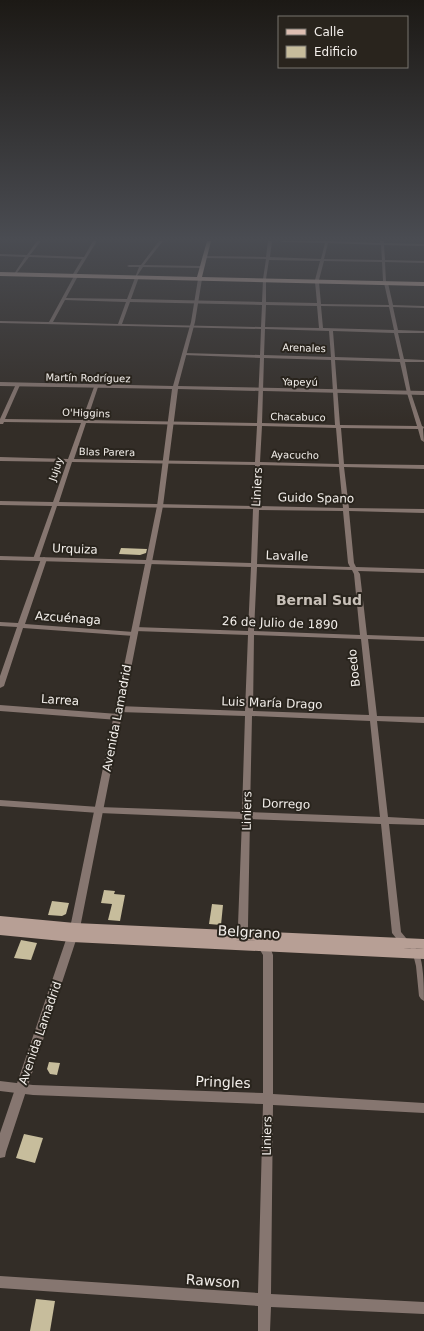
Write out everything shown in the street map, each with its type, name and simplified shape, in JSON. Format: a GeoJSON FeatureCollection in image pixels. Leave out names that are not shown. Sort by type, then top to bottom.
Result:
{"type":"FeatureCollection","features":[{"type":"Feature","properties":{"kind":"main road"},"geometry":{"type":"LineString","coordinates":[[0,921],[73,932]]}},
{"type":"Feature","properties":{"kind":"main road"},"geometry":{"type":"LineString","coordinates":[[0,930],[73,932]]}},
{"type":"Feature","properties":{"kind":"main road","name":"Belgrano"},"geometry":{"type":"LineString","coordinates":[[73,932],[249,936],[424,944]]}},
{"type":"Feature","properties":{"kind":"main road","name":"Belgrano"},"geometry":{"type":"LineString","coordinates":[[73,932],[264,947],[420,954]]}},
{"type":"Feature","properties":{"kind":"street"},"geometry":{"type":"LineString","coordinates":[[50,324],[62,303]]}},
{"type":"Feature","properties":{"kind":"street"},"geometry":{"type":"LineString","coordinates":[[119,325],[128,303]]}},
{"type":"Feature","properties":{"kind":"street","name":"Avenida Lamadrid"},"geometry":{"type":"LineString","coordinates":[[0,1152],[73,932],[119,713],[160,506],[175,389],[196,303]]}},
{"type":"Feature","properties":{"kind":"street","name":"Liniers"},"geometry":{"type":"LineString","coordinates":[[249,936],[244,931],[243,925],[247,815],[250,634],[258,464],[258,425],[265,303]]}},
{"type":"Feature","properties":{"kind":"street"},"geometry":{"type":"LineString","coordinates":[[271,303],[424,307]]}},
{"type":"Feature","properties":{"kind":"street"},"geometry":{"type":"LineString","coordinates":[[319,304],[321,330]]}},
{"type":"Feature","properties":{"kind":"street"},"geometry":{"type":"LineString","coordinates":[[391,306],[409,393],[422,428],[424,440]]}},
{"type":"Feature","properties":{"kind":"street"},"geometry":{"type":"LineString","coordinates":[[0,322],[424,332]]}},
{"type":"Feature","properties":{"kind":"street","name":"Boedo"},"geometry":{"type":"LineString","coordinates":[[331,330],[338,427],[351,563],[357,574],[383,821],[397,933],[406,944],[420,954]]}},
{"type":"Feature","properties":{"kind":"street","name":"Arenales"},"geometry":{"type":"LineString","coordinates":[[184,354],[424,360]]}},
{"type":"Feature","properties":{"kind":"street","name":"Martín Rodríguez"},"geometry":{"type":"LineString","coordinates":[[0,384],[175,389]]}},
{"type":"Feature","properties":{"kind":"street"},"geometry":{"type":"LineString","coordinates":[[1,421],[18,385]]}},
{"type":"Feature","properties":{"kind":"street","name":"Jujuy"},"geometry":{"type":"LineString","coordinates":[[36,559],[69,460],[96,387]]}},
{"type":"Feature","properties":{"kind":"street","name":"Yapeyú"},"geometry":{"type":"LineString","coordinates":[[175,389],[424,394]]}},
{"type":"Feature","properties":{"kind":"street","name":"O'Higgins"},"geometry":{"type":"LineString","coordinates":[[1,421],[171,424]]}},
{"type":"Feature","properties":{"kind":"street","name":"Chacabuco"},"geometry":{"type":"LineString","coordinates":[[171,424],[422,428]]}},
{"type":"Feature","properties":{"kind":"street","name":"Blas Parera"},"geometry":{"type":"LineString","coordinates":[[0,459],[166,462]]}},
{"type":"Feature","properties":{"kind":"street","name":"Ayacucho"},"geometry":{"type":"LineString","coordinates":[[166,462],[424,467]]}},
{"type":"Feature","properties":{"kind":"street","name":"Guido Spano"},"geometry":{"type":"LineString","coordinates":[[0,503],[424,511]]}},
{"type":"Feature","properties":{"kind":"street","name":"Urquiza"},"geometry":{"type":"LineString","coordinates":[[0,558],[149,562]]}},
{"type":"Feature","properties":{"kind":"street"},"geometry":{"type":"LineString","coordinates":[[0,686],[44,559]]}},
{"type":"Feature","properties":{"kind":"street","name":"Lavalle"},"geometry":{"type":"LineString","coordinates":[[149,562],[424,571]]}},
{"type":"Feature","properties":{"kind":"street","name":"Azcuénaga"},"geometry":{"type":"LineString","coordinates":[[0,624],[135,631]]}},
{"type":"Feature","properties":{"kind":"street","name":"26 de Julio de 1890"},"geometry":{"type":"LineString","coordinates":[[135,631],[424,639]]}},
{"type":"Feature","properties":{"kind":"street","name":"Larrea"},"geometry":{"type":"LineString","coordinates":[[0,708],[119,713]]}},
{"type":"Feature","properties":{"kind":"street","name":"Luis María Drago"},"geometry":{"type":"LineString","coordinates":[[119,713],[249,714],[424,720]]}},
{"type":"Feature","properties":{"kind":"street","name":"Dorrego"},"geometry":{"type":"LineString","coordinates":[[0,803],[99,810],[424,822]]}},
{"type":"Feature","properties":{"kind":"street"},"geometry":{"type":"LineString","coordinates":[[249,936],[264,947]]}},
{"type":"Feature","properties":{"kind":"street","name":"Liniers"},"geometry":{"type":"LineString","coordinates":[[264,947],[268,955],[268,1099],[264,1331]]}},
{"type":"Feature","properties":{"kind":"street"},"geometry":{"type":"LineString","coordinates":[[420,954],[424,996]]}},
{"type":"Feature","properties":{"kind":"street","name":"Pringles"},"geometry":{"type":"LineString","coordinates":[[0,1086],[21,1089],[268,1099],[424,1108]]}},
{"type":"Feature","properties":{"kind":"street","name":"Rawson"},"geometry":{"type":"LineString","coordinates":[[0,1282],[264,1300],[424,1308]]}},
{"type":"Feature","properties":{"kind":"building"},"geometry":{"type":"Polygon","coordinates":[[[121,548],[147,549],[146,553],[140,555],[119,554],[121,548]]]}},
{"type":"Feature","properties":{"kind":"building"},"geometry":{"type":"Polygon","coordinates":[[[104,890],[115,891],[114,894],[125,895],[120,921],[108,920],[112,904],[101,903],[104,890]]]}},
{"type":"Feature","properties":{"kind":"building"},"geometry":{"type":"Polygon","coordinates":[[[52,901],[69,903],[66,914],[62,916],[48,915],[52,901]]]}},
{"type":"Feature","properties":{"kind":"building"},"geometry":{"type":"Polygon","coordinates":[[[212,904],[223,905],[221,925],[209,924],[212,904]]]}},
{"type":"Feature","properties":{"kind":"building"},"geometry":{"type":"Polygon","coordinates":[[[21,940],[37,943],[31,960],[14,958],[21,940]]]}},
{"type":"Feature","properties":{"kind":"building"},"geometry":{"type":"Polygon","coordinates":[[[49,1062],[60,1063],[57,1075],[50,1074],[47,1069],[49,1062]]]}},
{"type":"Feature","properties":{"kind":"building"},"geometry":{"type":"Polygon","coordinates":[[[24,1134],[43,1138],[35,1163],[16,1158],[24,1134]]]}},
{"type":"Feature","properties":{"kind":"building"},"geometry":{"type":"Polygon","coordinates":[[[36,1299],[55,1301],[50,1331],[30,1331],[36,1299]]]}},
{"type":"Feature","properties":{"kind":"district","name":"Bernal Sud"},"geometry":{"type":"Point","coordinates":[319,600]}}]}
